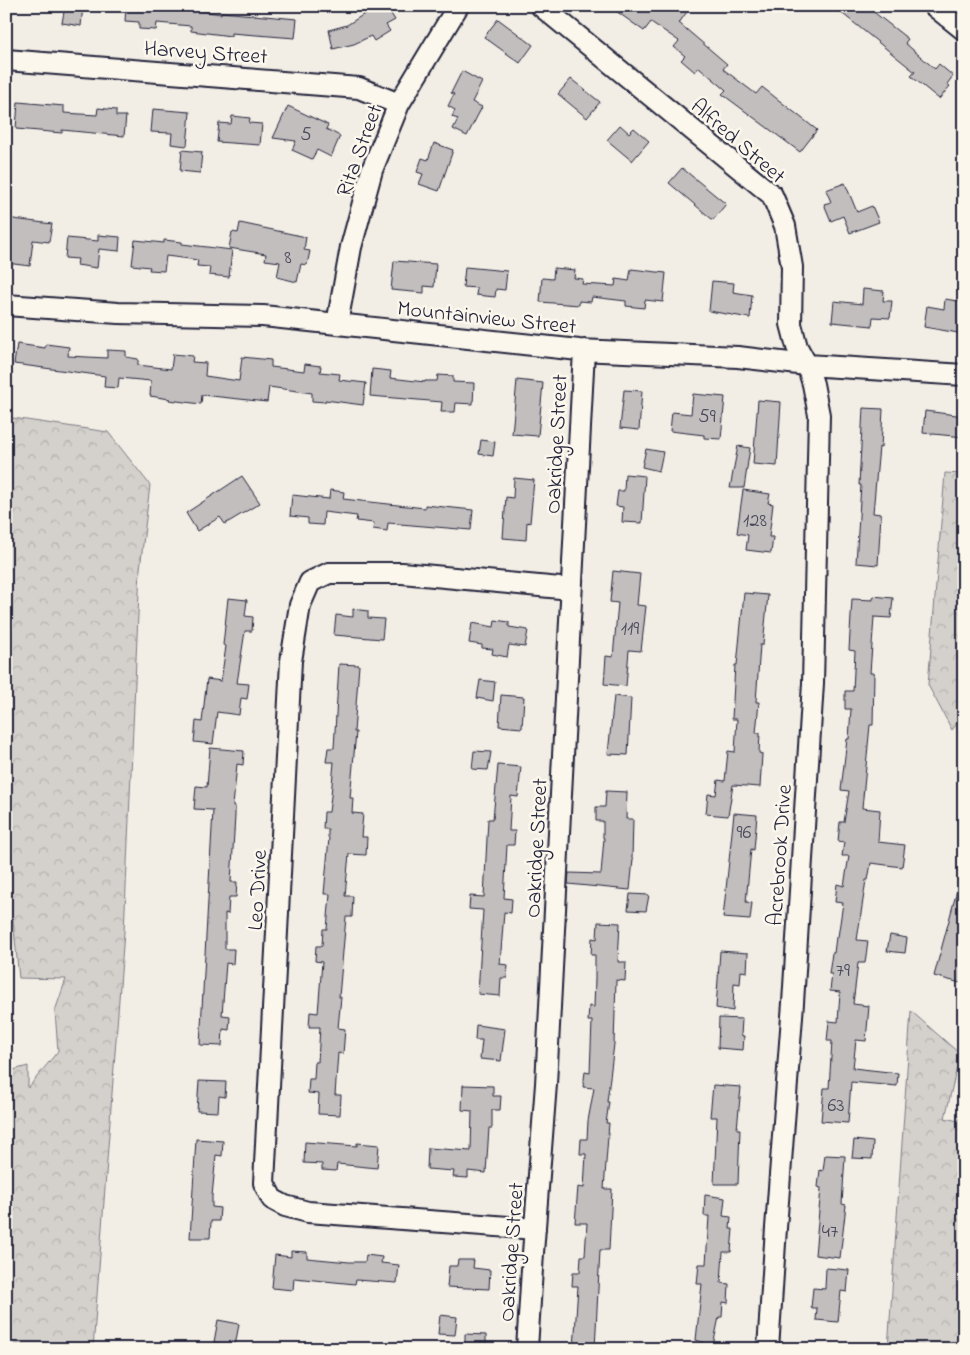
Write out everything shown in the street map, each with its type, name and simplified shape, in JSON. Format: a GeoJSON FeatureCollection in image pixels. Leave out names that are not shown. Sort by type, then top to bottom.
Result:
{"type":"FeatureCollection","features":[{"type":"Feature","properties":{"kind":"street","name":"Rita Street"},"geometry":{"type":"LineString","coordinates":[[337,324],[352,247],[372,170],[399,104],[458,6]]}},
{"type":"Feature","properties":{"kind":"street","name":"Alfred Street"},"geometry":{"type":"LineString","coordinates":[[541,6],[772,195],[785,226],[792,267],[791,324],[797,347],[807,365]]}},
{"type":"Feature","properties":{"kind":"street"},"geometry":{"type":"LineString","coordinates":[[934,6],[964,30]]}},
{"type":"Feature","properties":{"kind":"street","name":"Harvey Street"},"geometry":{"type":"LineString","coordinates":[[6,60],[359,88],[399,104]]}},
{"type":"Feature","properties":{"kind":"street","name":"Mountainview Street"},"geometry":{"type":"LineString","coordinates":[[6,305],[118,313],[263,316],[584,350],[738,357],[807,365],[964,375]]}},
{"type":"Feature","properties":{"kind":"street","name":"Oakridge Street"},"geometry":{"type":"LineString","coordinates":[[527,1349],[534,1229],[546,1084],[584,350]]}},
{"type":"Feature","properties":{"kind":"street","name":"Acrebrook Drive"},"geometry":{"type":"LineString","coordinates":[[768,1349],[793,1003],[813,684],[819,415],[807,365]]}},
{"type":"Feature","properties":{"kind":"street","name":"Leo Drive"},"geometry":{"type":"LineString","coordinates":[[534,1229],[308,1212],[285,1206],[272,1199],[264,1183],[291,661],[300,606],[310,582],[329,573],[402,573],[571,589]]}},
{"type":"Feature","properties":{"kind":"green space"},"geometry":{"type":"Polygon","coordinates":[[[6,417],[108,432],[150,485],[140,569],[124,932],[93,1349],[6,1349],[6,1072],[28,1066],[28,1088],[58,1051],[55,1011],[66,979],[19,978],[13,920],[6,917],[6,417]]]}},
{"type":"Feature","properties":{"kind":"green space"},"geometry":{"type":"Polygon","coordinates":[[[945,473],[964,474],[964,716],[952,730],[928,685],[945,473]]]}},
{"type":"Feature","properties":{"kind":"green space"},"geometry":{"type":"Polygon","coordinates":[[[911,1011],[960,1054],[945,1118],[958,1121],[964,1106],[964,1308],[955,1349],[888,1349],[911,1011]]]}},
{"type":"Feature","properties":{"kind":"building"},"geometry":{"type":"Polygon","coordinates":[[[65,6],[83,6],[81,26],[62,23],[65,6]]]}},
{"type":"Feature","properties":{"kind":"building"},"geometry":{"type":"Polygon","coordinates":[[[126,6],[169,6],[221,14],[221,12],[297,19],[295,38],[231,33],[231,36],[191,31],[191,26],[157,23],[156,30],[139,29],[139,22],[125,21],[126,6]]]}},
{"type":"Feature","properties":{"kind":"building"},"geometry":{"type":"Polygon","coordinates":[[[377,6],[386,6],[395,20],[386,25],[390,31],[374,41],[371,36],[354,44],[333,49],[329,30],[347,25],[377,6]]]}},
{"type":"Feature","properties":{"kind":"building"},"geometry":{"type":"Polygon","coordinates":[[[609,6],[691,6],[679,23],[727,64],[723,69],[756,94],[762,87],[817,130],[800,152],[722,94],[726,90],[699,67],[695,72],[681,60],[685,56],[674,47],[679,41],[651,22],[644,31],[609,6]]]}},
{"type":"Feature","properties":{"kind":"building"},"geometry":{"type":"Polygon","coordinates":[[[833,6],[866,6],[908,39],[905,43],[935,69],[939,64],[953,76],[947,84],[950,86],[939,99],[911,76],[915,72],[833,6]]]}},
{"type":"Feature","properties":{"kind":"building"},"geometry":{"type":"Polygon","coordinates":[[[498,19],[533,45],[520,63],[484,37],[498,19]]]}},
{"type":"Feature","properties":{"kind":"building"},"geometry":{"type":"Polygon","coordinates":[[[462,71],[482,82],[472,102],[482,107],[467,136],[453,129],[458,119],[452,117],[455,110],[448,106],[454,94],[451,93],[462,71]]]}},
{"type":"Feature","properties":{"kind":"building"},"geometry":{"type":"Polygon","coordinates":[[[571,79],[600,102],[587,118],[558,94],[571,79]]]}},
{"type":"Feature","properties":{"kind":"building"},"geometry":{"type":"Polygon","coordinates":[[[18,102],[64,106],[64,113],[97,115],[98,108],[116,110],[116,116],[126,116],[124,136],[62,130],[62,133],[16,129],[18,102]]]}},
{"type":"Feature","properties":{"kind":"building"},"geometry":{"type":"Polygon","coordinates":[[[288,106],[328,125],[326,129],[340,136],[331,157],[317,150],[312,159],[292,150],[296,141],[273,138],[288,106]]]}},
{"type":"Feature","properties":{"kind":"building"},"geometry":{"type":"Polygon","coordinates":[[[153,109],[190,112],[187,146],[171,144],[172,133],[151,132],[153,109]]]}},
{"type":"Feature","properties":{"kind":"building"},"geometry":{"type":"Polygon","coordinates":[[[232,116],[250,118],[249,123],[262,124],[260,145],[217,142],[219,123],[231,124],[232,116]]]}},
{"type":"Feature","properties":{"kind":"building"},"geometry":{"type":"Polygon","coordinates":[[[620,125],[629,133],[634,128],[649,141],[632,161],[607,140],[620,125]]]}},
{"type":"Feature","properties":{"kind":"building"},"geometry":{"type":"Polygon","coordinates":[[[434,143],[453,150],[439,191],[419,184],[423,174],[417,172],[422,158],[428,160],[434,143]]]}},
{"type":"Feature","properties":{"kind":"building"},"geometry":{"type":"Polygon","coordinates":[[[182,150],[202,152],[200,173],[180,171],[182,150]]]}},
{"type":"Feature","properties":{"kind":"building"},"geometry":{"type":"Polygon","coordinates":[[[682,168],[726,204],[713,220],[669,183],[682,168]]]}},
{"type":"Feature","properties":{"kind":"building"},"geometry":{"type":"Polygon","coordinates":[[[845,183],[857,212],[872,206],[879,222],[850,233],[843,216],[831,221],[824,204],[831,202],[826,190],[845,183]]]}},
{"type":"Feature","properties":{"kind":"building"},"geometry":{"type":"Polygon","coordinates":[[[6,218],[52,224],[49,242],[33,240],[30,266],[6,263],[6,218]]]}},
{"type":"Feature","properties":{"kind":"building"},"geometry":{"type":"Polygon","coordinates":[[[240,223],[306,237],[304,250],[310,251],[307,265],[301,264],[297,282],[277,277],[280,262],[265,260],[266,254],[229,248],[232,232],[238,233],[240,223]]]}},
{"type":"Feature","properties":{"kind":"building"},"geometry":{"type":"Polygon","coordinates":[[[98,235],[120,237],[119,251],[99,249],[97,268],[77,265],[78,259],[65,258],[67,238],[98,241],[98,235]]]}},
{"type":"Feature","properties":{"kind":"building"},"geometry":{"type":"Polygon","coordinates":[[[135,240],[164,243],[164,240],[232,250],[229,277],[209,275],[210,267],[197,266],[198,260],[166,256],[164,271],[149,270],[150,267],[132,265],[135,240]]]}},
{"type":"Feature","properties":{"kind":"building"},"geometry":{"type":"Polygon","coordinates":[[[394,261],[436,264],[434,287],[424,286],[424,293],[391,290],[394,261]]]}},
{"type":"Feature","properties":{"kind":"building"},"geometry":{"type":"Polygon","coordinates":[[[465,267],[507,271],[505,290],[496,289],[495,297],[476,295],[477,288],[463,287],[465,267]]]}},
{"type":"Feature","properties":{"kind":"building"},"geometry":{"type":"Polygon","coordinates":[[[554,268],[575,270],[574,278],[583,279],[582,284],[615,286],[616,279],[629,281],[631,269],[666,273],[663,302],[645,300],[644,308],[626,306],[626,301],[592,297],[591,302],[579,301],[579,305],[540,302],[542,278],[553,279],[554,268]]]}},
{"type":"Feature","properties":{"kind":"building"},"geometry":{"type":"Polygon","coordinates":[[[712,281],[734,283],[733,292],[752,295],[750,318],[709,311],[712,281]]]}},
{"type":"Feature","properties":{"kind":"building"},"geometry":{"type":"Polygon","coordinates":[[[863,289],[884,291],[883,301],[892,301],[890,318],[873,317],[872,326],[832,322],[834,301],[862,304],[863,289]]]}},
{"type":"Feature","properties":{"kind":"building"},"geometry":{"type":"Polygon","coordinates":[[[945,299],[964,302],[964,334],[924,327],[927,306],[944,309],[945,299]]]}},
{"type":"Feature","properties":{"kind":"building"},"geometry":{"type":"Polygon","coordinates":[[[17,344],[45,348],[46,344],[69,347],[68,356],[107,358],[107,350],[126,351],[126,357],[138,359],[138,365],[171,369],[173,354],[193,356],[192,362],[206,363],[205,376],[239,381],[242,357],[271,360],[271,367],[304,371],[305,364],[321,366],[320,372],[340,374],[339,380],[366,383],[363,405],[325,400],[325,402],[312,401],[312,393],[269,387],[267,402],[202,395],[201,404],[169,400],[150,396],[151,381],[119,378],[118,388],[104,387],[105,376],[14,364],[17,344]]]}},
{"type":"Feature","properties":{"kind":"building"},"geometry":{"type":"Polygon","coordinates":[[[372,369],[391,371],[390,378],[425,382],[437,381],[438,375],[453,376],[453,382],[474,383],[473,404],[456,403],[455,412],[441,412],[442,402],[370,396],[372,369]]]}},
{"type":"Feature","properties":{"kind":"building"},"geometry":{"type":"Polygon","coordinates":[[[517,380],[543,383],[538,436],[512,434],[517,380]]]}},
{"type":"Feature","properties":{"kind":"building"},"geometry":{"type":"Polygon","coordinates":[[[624,390],[642,391],[639,430],[620,428],[624,390]]]}},
{"type":"Feature","properties":{"kind":"building"},"geometry":{"type":"Polygon","coordinates":[[[693,394],[725,397],[721,439],[704,438],[704,435],[670,431],[672,412],[691,414],[693,394]]]}},
{"type":"Feature","properties":{"kind":"building"},"geometry":{"type":"Polygon","coordinates":[[[758,400],[781,402],[777,466],[753,464],[758,400]]]}},
{"type":"Feature","properties":{"kind":"building"},"geometry":{"type":"Polygon","coordinates":[[[863,408],[883,409],[881,448],[879,447],[873,513],[881,514],[878,565],[856,563],[863,408]]]}},
{"type":"Feature","properties":{"kind":"building"},"geometry":{"type":"Polygon","coordinates":[[[925,411],[964,416],[964,437],[923,433],[925,411]]]}},
{"type":"Feature","properties":{"kind":"building"},"geometry":{"type":"Polygon","coordinates":[[[481,440],[495,442],[493,456],[479,454],[481,440]]]}},
{"type":"Feature","properties":{"kind":"building"},"geometry":{"type":"Polygon","coordinates":[[[738,446],[750,448],[744,488],[730,488],[738,446]]]}},
{"type":"Feature","properties":{"kind":"building"},"geometry":{"type":"Polygon","coordinates":[[[646,449],[663,452],[659,471],[642,467],[646,449]]]}},
{"type":"Feature","properties":{"kind":"building"},"geometry":{"type":"Polygon","coordinates":[[[625,474],[645,476],[642,523],[622,522],[623,507],[616,506],[618,491],[624,491],[625,474]]]}},
{"type":"Feature","properties":{"kind":"building"},"geometry":{"type":"Polygon","coordinates":[[[242,476],[260,503],[225,524],[220,517],[197,531],[186,513],[242,476]]]}},
{"type":"Feature","properties":{"kind":"building"},"geometry":{"type":"Polygon","coordinates":[[[514,478],[534,480],[530,523],[527,522],[526,540],[503,538],[506,497],[513,498],[514,478]]]}},
{"type":"Feature","properties":{"kind":"building"},"geometry":{"type":"Polygon","coordinates":[[[330,490],[344,492],[343,499],[425,508],[425,505],[473,510],[471,530],[388,523],[387,531],[373,529],[374,523],[356,521],[357,516],[324,512],[323,525],[308,524],[308,518],[290,516],[292,495],[329,499],[330,490]]]}},
{"type":"Feature","properties":{"kind":"building"},"geometry":{"type":"Polygon","coordinates":[[[743,490],[770,494],[768,503],[773,504],[769,537],[773,537],[771,553],[746,550],[748,535],[737,533],[743,490]]]}},
{"type":"Feature","properties":{"kind":"building"},"geometry":{"type":"Polygon","coordinates":[[[613,571],[640,574],[637,605],[646,606],[641,651],[629,650],[626,686],[604,684],[606,656],[613,657],[618,603],[610,602],[613,571]]]}},
{"type":"Feature","properties":{"kind":"building"},"geometry":{"type":"Polygon","coordinates":[[[744,593],[768,595],[763,645],[760,645],[756,702],[759,702],[756,733],[760,733],[759,753],[762,754],[760,787],[733,785],[728,816],[706,814],[708,794],[716,795],[718,780],[725,781],[728,751],[735,752],[737,719],[732,719],[735,665],[737,665],[744,593]]]}},
{"type":"Feature","properties":{"kind":"building"},"geometry":{"type":"Polygon","coordinates":[[[873,596],[893,598],[891,618],[874,617],[870,673],[874,673],[873,725],[870,725],[862,808],[880,810],[878,842],[905,845],[902,867],[871,863],[868,880],[866,880],[857,940],[868,941],[865,963],[858,963],[853,1004],[869,1006],[866,1041],[856,1040],[853,1068],[898,1073],[897,1086],[851,1082],[848,1123],[821,1121],[824,1088],[829,1088],[832,1041],[827,1041],[829,1021],[838,1022],[840,992],[830,991],[832,974],[829,974],[832,953],[834,953],[836,937],[838,937],[843,903],[835,902],[837,884],[844,886],[849,856],[842,856],[844,842],[838,841],[840,822],[844,822],[849,791],[841,790],[847,739],[849,739],[851,709],[845,709],[845,691],[853,691],[855,651],[849,650],[852,599],[873,600],[873,596]]]}},
{"type":"Feature","properties":{"kind":"building"},"geometry":{"type":"Polygon","coordinates":[[[228,598],[247,600],[245,616],[253,617],[252,631],[245,631],[237,683],[249,684],[247,699],[241,698],[239,715],[217,712],[213,744],[194,742],[196,721],[202,722],[207,679],[221,681],[226,646],[223,645],[228,598]]]}},
{"type":"Feature","properties":{"kind":"building"},"geometry":{"type":"Polygon","coordinates":[[[353,609],[368,611],[368,618],[384,619],[382,639],[334,635],[336,615],[353,617],[353,609]]]}},
{"type":"Feature","properties":{"kind":"building"},"geometry":{"type":"Polygon","coordinates":[[[495,620],[509,622],[509,627],[528,630],[525,647],[509,645],[507,657],[492,654],[493,649],[482,648],[482,645],[469,643],[472,623],[494,627],[495,620]]]}},
{"type":"Feature","properties":{"kind":"building"},"geometry":{"type":"Polygon","coordinates":[[[339,664],[359,665],[354,732],[356,732],[350,798],[353,798],[352,813],[363,814],[361,837],[367,837],[366,855],[349,854],[345,896],[353,896],[352,917],[346,917],[338,1028],[345,1029],[343,1054],[338,1053],[335,1095],[341,1095],[340,1115],[318,1114],[319,1094],[308,1093],[309,1079],[314,1079],[315,1062],[318,1062],[320,1027],[309,1027],[310,1012],[318,1013],[322,962],[315,961],[316,946],[322,946],[323,929],[327,929],[330,894],[324,894],[329,838],[328,829],[323,829],[324,812],[329,812],[331,796],[334,762],[326,762],[328,748],[334,748],[339,664]]]}},
{"type":"Feature","properties":{"kind":"building"},"geometry":{"type":"Polygon","coordinates":[[[480,680],[495,682],[493,701],[477,698],[480,680]]]}},
{"type":"Feature","properties":{"kind":"building"},"geometry":{"type":"Polygon","coordinates":[[[501,695],[524,697],[522,728],[499,726],[501,695]]]}},
{"type":"Feature","properties":{"kind":"building"},"geometry":{"type":"Polygon","coordinates":[[[614,696],[631,698],[628,755],[608,754],[614,696]]]}},
{"type":"Feature","properties":{"kind":"building"},"geometry":{"type":"Polygon","coordinates":[[[210,748],[244,751],[243,765],[237,764],[233,806],[235,806],[235,816],[231,882],[237,882],[236,897],[229,897],[228,914],[225,913],[225,949],[234,949],[233,964],[226,963],[222,1015],[230,1016],[229,1030],[223,1029],[222,1046],[200,1045],[213,810],[194,809],[196,786],[207,787],[210,748]]]}},
{"type":"Feature","properties":{"kind":"building"},"geometry":{"type":"Polygon","coordinates":[[[474,751],[491,752],[488,770],[472,769],[474,751]]]}},
{"type":"Feature","properties":{"kind":"building"},"geometry":{"type":"Polygon","coordinates":[[[498,765],[521,767],[518,797],[511,796],[509,831],[515,831],[514,845],[507,845],[504,898],[512,899],[511,913],[504,912],[500,964],[508,965],[507,978],[501,978],[500,996],[478,994],[483,910],[469,909],[470,896],[484,897],[488,819],[493,819],[498,765]]]}},
{"type":"Feature","properties":{"kind":"building"},"geometry":{"type":"Polygon","coordinates":[[[606,791],[627,792],[626,819],[633,819],[633,859],[630,890],[568,884],[569,873],[601,874],[604,838],[603,821],[596,821],[596,807],[605,807],[606,791]]]}},
{"type":"Feature","properties":{"kind":"building"},"geometry":{"type":"Polygon","coordinates":[[[734,813],[757,815],[754,850],[751,849],[746,902],[752,903],[750,920],[723,918],[734,813]]]}},
{"type":"Feature","properties":{"kind":"building"},"geometry":{"type":"Polygon","coordinates":[[[959,883],[964,883],[964,984],[934,976],[959,883]]]}},
{"type":"Feature","properties":{"kind":"building"},"geometry":{"type":"Polygon","coordinates":[[[630,894],[649,895],[646,911],[628,910],[630,894]]]}},
{"type":"Feature","properties":{"kind":"building"},"geometry":{"type":"Polygon","coordinates":[[[598,922],[620,923],[618,962],[626,962],[625,981],[616,980],[614,1044],[607,1102],[609,1102],[606,1123],[609,1123],[604,1189],[612,1189],[609,1250],[600,1250],[595,1349],[574,1349],[578,1286],[572,1286],[573,1272],[580,1272],[581,1256],[585,1256],[587,1223],[575,1223],[578,1187],[584,1188],[586,1154],[580,1154],[581,1139],[587,1139],[594,1088],[583,1087],[585,1072],[590,1073],[592,1021],[588,1021],[589,1006],[594,1007],[595,979],[595,955],[591,955],[592,938],[597,939],[598,922]]]}},
{"type":"Feature","properties":{"kind":"building"},"geometry":{"type":"Polygon","coordinates":[[[890,935],[907,938],[905,953],[887,951],[890,935]]]}},
{"type":"Feature","properties":{"kind":"building"},"geometry":{"type":"Polygon","coordinates":[[[720,951],[748,953],[747,972],[741,971],[740,984],[734,983],[733,1011],[716,1008],[720,951]]]}},
{"type":"Feature","properties":{"kind":"building"},"geometry":{"type":"Polygon","coordinates":[[[719,1018],[742,1019],[741,1036],[744,1036],[743,1050],[718,1048],[719,1018]]]}},
{"type":"Feature","properties":{"kind":"building"},"geometry":{"type":"Polygon","coordinates":[[[476,1025],[505,1029],[501,1061],[480,1059],[482,1040],[475,1040],[476,1025]]]}},
{"type":"Feature","properties":{"kind":"building"},"geometry":{"type":"Polygon","coordinates":[[[199,1081],[226,1082],[225,1097],[219,1096],[218,1112],[197,1111],[199,1081]]]}},
{"type":"Feature","properties":{"kind":"building"},"geometry":{"type":"Polygon","coordinates":[[[463,1085],[493,1086],[493,1096],[501,1096],[500,1110],[492,1110],[492,1128],[489,1128],[486,1173],[468,1171],[468,1178],[453,1177],[454,1171],[427,1169],[428,1148],[471,1151],[472,1111],[462,1110],[463,1085]]]}},
{"type":"Feature","properties":{"kind":"building"},"geometry":{"type":"Polygon","coordinates":[[[713,1085],[741,1087],[737,1129],[740,1129],[738,1184],[714,1184],[717,1117],[710,1117],[713,1085]]]}},
{"type":"Feature","properties":{"kind":"building"},"geometry":{"type":"Polygon","coordinates":[[[196,1139],[223,1141],[222,1156],[216,1155],[212,1196],[212,1207],[220,1208],[219,1221],[211,1221],[210,1238],[190,1238],[196,1139]]]}},
{"type":"Feature","properties":{"kind":"building"},"geometry":{"type":"Polygon","coordinates":[[[854,1140],[873,1142],[872,1159],[852,1158],[854,1140]]]}},
{"type":"Feature","properties":{"kind":"building"},"geometry":{"type":"Polygon","coordinates":[[[305,1142],[357,1146],[357,1143],[379,1145],[377,1168],[337,1164],[336,1171],[322,1170],[322,1164],[304,1163],[305,1142]]]}},
{"type":"Feature","properties":{"kind":"building"},"geometry":{"type":"Polygon","coordinates":[[[825,1155],[845,1156],[842,1204],[846,1205],[840,1258],[815,1255],[821,1188],[818,1187],[820,1170],[823,1171],[825,1155]]]}},
{"type":"Feature","properties":{"kind":"building"},"geometry":{"type":"Polygon","coordinates":[[[705,1195],[725,1198],[723,1216],[731,1217],[730,1229],[733,1229],[731,1252],[723,1252],[721,1283],[729,1284],[728,1303],[723,1302],[722,1317],[719,1317],[713,1346],[696,1340],[702,1284],[697,1284],[699,1264],[706,1264],[709,1216],[704,1216],[705,1195]]]}},
{"type":"Feature","properties":{"kind":"building"},"geometry":{"type":"Polygon","coordinates":[[[291,1251],[307,1252],[307,1258],[349,1262],[365,1262],[366,1255],[382,1257],[381,1263],[399,1265],[397,1283],[356,1280],[355,1284],[294,1278],[293,1290],[272,1288],[275,1255],[291,1257],[291,1251]]]}},
{"type":"Feature","properties":{"kind":"building"},"geometry":{"type":"Polygon","coordinates":[[[458,1260],[474,1260],[473,1268],[490,1270],[489,1289],[447,1287],[449,1266],[457,1266],[458,1260]]]}},
{"type":"Feature","properties":{"kind":"building"},"geometry":{"type":"Polygon","coordinates":[[[826,1268],[849,1270],[847,1292],[841,1291],[838,1322],[816,1320],[817,1308],[811,1308],[813,1288],[825,1289],[826,1268]]]}},
{"type":"Feature","properties":{"kind":"building"},"geometry":{"type":"Polygon","coordinates":[[[440,1315],[457,1317],[455,1335],[438,1334],[440,1315]]]}},
{"type":"Feature","properties":{"kind":"building"},"geometry":{"type":"Polygon","coordinates":[[[218,1320],[239,1324],[235,1346],[214,1342],[218,1320]]]}},
{"type":"Feature","properties":{"kind":"building"},"geometry":{"type":"Polygon","coordinates":[[[465,1334],[486,1335],[486,1349],[465,1349],[465,1334]]]}}]}
